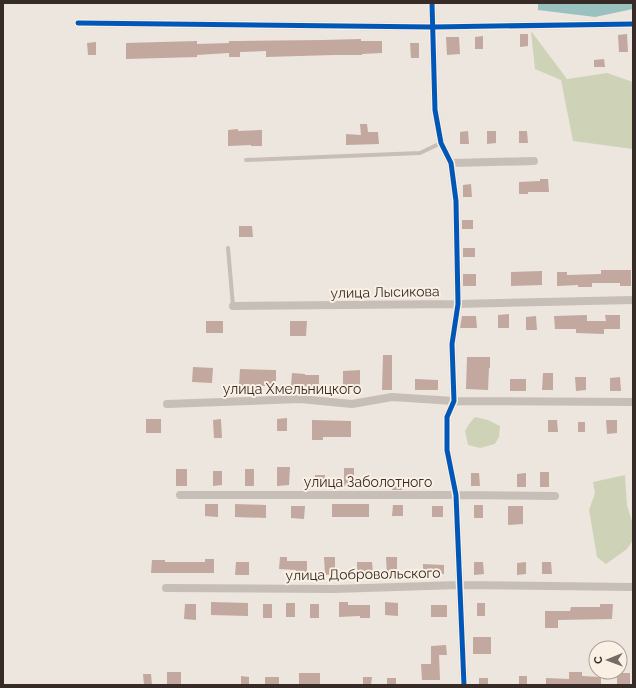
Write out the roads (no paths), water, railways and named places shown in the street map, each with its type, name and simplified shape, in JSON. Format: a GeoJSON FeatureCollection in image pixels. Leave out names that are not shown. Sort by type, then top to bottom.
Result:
{"type":"FeatureCollection","features":[{"type":"Feature","properties":{"kind":"street"},"geometry":{"type":"LineString","coordinates":[[432,3],[435,110],[441,143],[450,163],[456,201],[458,304],[452,344],[454,401],[447,417],[447,450],[456,495],[464,685]]}},
{"type":"Feature","properties":{"kind":"street"},"geometry":{"type":"LineString","coordinates":[[78,23],[433,26],[633,24]]}},
{"type":"Feature","properties":{"kind":"street"},"geometry":{"type":"LineString","coordinates":[[450,163],[534,161]]}},
{"type":"Feature","properties":{"kind":"street","name":"улица Лысикова"},"geometry":{"type":"LineString","coordinates":[[233,306],[458,304],[633,300]]}},
{"type":"Feature","properties":{"kind":"street","name":"улица Хмельницкого"},"geometry":{"type":"LineString","coordinates":[[166,404],[300,399],[352,404],[392,397],[454,401],[633,402]]}},
{"type":"Feature","properties":{"kind":"street","name":"улица Заболотного"},"geometry":{"type":"LineString","coordinates":[[180,495],[555,496]]}},
{"type":"Feature","properties":{"kind":"street","name":"улица Добровольского"},"geometry":{"type":"LineString","coordinates":[[166,588],[334,589],[459,586],[633,587]]}},
{"type":"Feature","properties":{"kind":"lane"},"geometry":{"type":"LineString","coordinates":[[246,160],[420,154],[441,143]]}},
{"type":"Feature","properties":{"kind":"lane"},"geometry":{"type":"LineString","coordinates":[[228,248],[233,306]]}},
{"type":"Feature","properties":{"kind":"water"},"geometry":{"type":"Polygon","coordinates":[[[538,3],[633,3],[633,9],[595,17],[538,10],[538,3]]]}}]}
